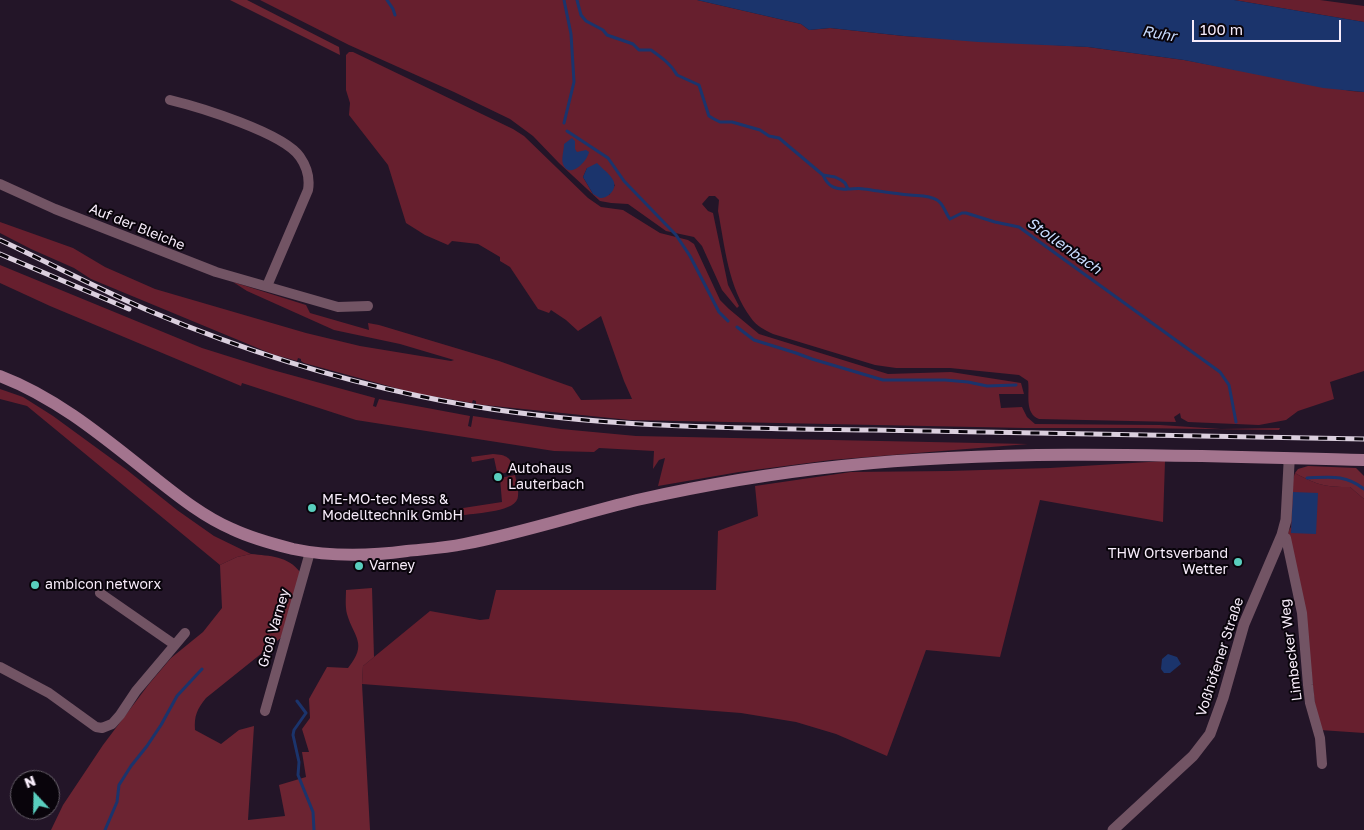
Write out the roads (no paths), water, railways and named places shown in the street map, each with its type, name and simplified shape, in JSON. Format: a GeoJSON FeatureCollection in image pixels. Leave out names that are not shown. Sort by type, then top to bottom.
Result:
{"type":"FeatureCollection","features":[{"type":"Feature","properties":{"kind":"main road"},"geometry":{"type":"LineString","coordinates":[[0,376],[31,390],[81,421],[185,501],[218,522],[253,538],[290,548],[342,555],[458,545],[639,500],[734,482],[841,466],[996,456],[1208,456],[1364,460]]}},
{"type":"Feature","properties":{"kind":"street"},"geometry":{"type":"LineString","coordinates":[[170,100],[201,108],[271,136],[300,156],[309,175],[308,190],[267,286]]}},
{"type":"Feature","properties":{"kind":"street","name":"Auf der Bleiche"},"geometry":{"type":"LineString","coordinates":[[0,184],[55,209],[188,263],[338,307],[368,306]]}},
{"type":"Feature","properties":{"kind":"street","name":"Voßhöfener Straße"},"geometry":{"type":"LineString","coordinates":[[1113,830],[1193,756],[1210,734],[1223,698],[1244,624],[1282,534],[1286,520],[1289,464],[1287,458]]}},
{"type":"Feature","properties":{"kind":"street","name":"Limbecker Weg"},"geometry":{"type":"LineString","coordinates":[[1282,534],[1286,538],[1302,613],[1310,703],[1320,738],[1322,764]]}},
{"type":"Feature","properties":{"kind":"street","name":"Groß Varney"},"geometry":{"type":"LineString","coordinates":[[265,711],[310,552]]}},
{"type":"Feature","properties":{"kind":"street"},"geometry":{"type":"LineString","coordinates":[[100,593],[175,645]]}},
{"type":"Feature","properties":{"kind":"street"},"geometry":{"type":"LineString","coordinates":[[0,667],[48,693],[96,727],[102,728],[112,724],[120,715],[136,691],[185,633]]}},
{"type":"Feature","properties":{"kind":"water","name":"Ruhr"},"geometry":{"type":"Polygon","coordinates":[[[697,0],[1234,0],[1364,22],[1364,92],[1323,88],[1184,60],[1088,47],[978,42],[830,28],[809,30],[801,24],[697,0]]]}},
{"type":"Feature","properties":{"kind":"water"},"geometry":{"type":"Polygon","coordinates":[[[572,138],[575,141],[577,152],[586,150],[589,152],[578,168],[569,170],[563,164],[562,157],[564,144],[572,138]]]}},
{"type":"Feature","properties":{"kind":"water"},"geometry":{"type":"Polygon","coordinates":[[[597,163],[611,177],[614,184],[614,189],[611,193],[603,198],[593,194],[583,177],[587,168],[597,163]]]}},
{"type":"Feature","properties":{"kind":"water"},"geometry":{"type":"Polygon","coordinates":[[[1293,492],[1318,493],[1316,534],[1291,533],[1293,492]]]}},
{"type":"Feature","properties":{"kind":"water"},"geometry":{"type":"Polygon","coordinates":[[[1168,654],[1177,657],[1181,664],[1170,673],[1164,673],[1161,669],[1162,659],[1168,654]]]}},
{"type":"Feature","properties":{"kind":"waterway"},"geometry":{"type":"LineString","coordinates":[[387,0],[395,15]]}},
{"type":"Feature","properties":{"kind":"waterway"},"geometry":{"type":"LineString","coordinates":[[564,0],[571,34],[574,82],[564,123]]}},
{"type":"Feature","properties":{"kind":"waterway","name":"Stollenbach"},"geometry":{"type":"LineString","coordinates":[[577,0],[581,15],[586,21],[603,30],[607,35],[633,44],[639,50],[651,50],[669,64],[677,75],[699,85],[709,116],[720,122],[732,122],[779,138],[823,175],[841,180],[848,189],[927,196],[939,202],[950,219],[966,213],[1019,227],[1220,372],[1229,385],[1236,422]]}},
{"type":"Feature","properties":{"kind":"waterway"},"geometry":{"type":"LineString","coordinates":[[567,131],[608,158],[624,181],[676,235],[690,256],[719,312],[728,321]]}},
{"type":"Feature","properties":{"kind":"waterway"},"geometry":{"type":"LineString","coordinates":[[823,175],[833,187],[848,189]]}},
{"type":"Feature","properties":{"kind":"waterway"},"geometry":{"type":"LineString","coordinates":[[737,327],[754,340],[883,380],[945,380],[987,386],[1016,385]]}},
{"type":"Feature","properties":{"kind":"waterway","name":"Stollenbach"},"geometry":{"type":"LineString","coordinates":[[1307,478],[1330,477],[1344,479],[1364,489]]}},
{"type":"Feature","properties":{"kind":"waterway"},"geometry":{"type":"LineString","coordinates":[[105,830],[117,802],[119,785],[161,725],[177,696],[202,669]]}},
{"type":"Feature","properties":{"kind":"waterway"},"geometry":{"type":"LineString","coordinates":[[297,701],[306,713],[294,730],[293,735],[299,762],[298,775],[313,812],[314,830]]}},
{"type":"Feature","properties":{"kind":"railway"},"geometry":{"type":"LineString","coordinates":[[0,240],[152,312],[217,338],[317,371],[419,396],[475,407],[588,420],[702,427],[1364,439]]}},
{"type":"Feature","properties":{"kind":"railway"},"geometry":{"type":"LineString","coordinates":[[0,254],[129,309]]}},
{"type":"Feature","properties":{"kind":"place","name":"Autohaus Lauterbach"},"geometry":{"type":"Point","coordinates":[498,477]}},
{"type":"Feature","properties":{"kind":"place","name":"ME-MO-tec Mess & Modelltechnik GmbH"},"geometry":{"type":"Point","coordinates":[312,508]}},
{"type":"Feature","properties":{"kind":"place","name":"THW Ortsverband Wetter"},"geometry":{"type":"Point","coordinates":[1238,562]}},
{"type":"Feature","properties":{"kind":"place","name":"Varney"},"geometry":{"type":"Point","coordinates":[359,566]}},
{"type":"Feature","properties":{"kind":"place","name":"ambicon networx"},"geometry":{"type":"Point","coordinates":[35,585]}}]}
